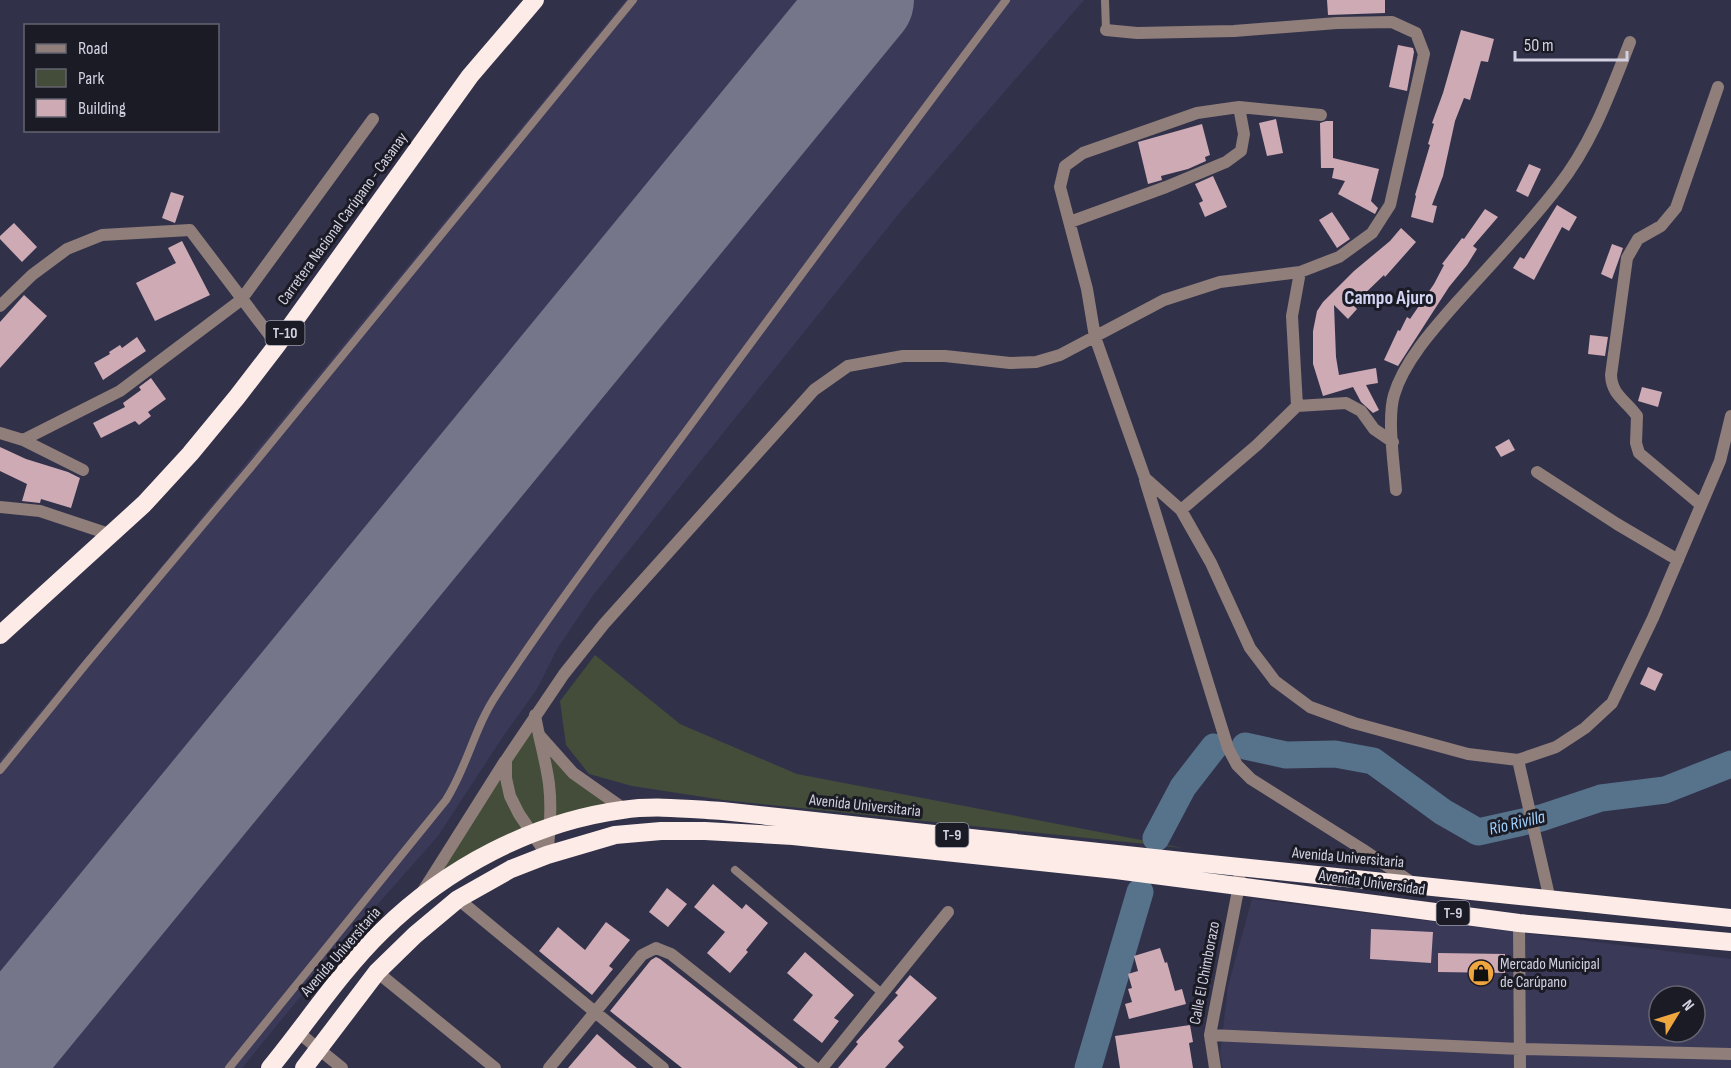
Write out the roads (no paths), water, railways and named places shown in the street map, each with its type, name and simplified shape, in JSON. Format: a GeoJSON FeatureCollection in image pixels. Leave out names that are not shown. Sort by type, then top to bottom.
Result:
{"type":"FeatureCollection","features":[{"type":"Feature","properties":{"kind":"highway","name":"Carretera Nacional Carúpano - Casanay"},"geometry":{"type":"LineString","coordinates":[[0,635],[112,535],[190,454],[277,345],[470,76],[535,0]]}},
{"type":"Feature","properties":{"kind":"highway","name":"Avenida Universitaria"},"geometry":{"type":"LineString","coordinates":[[270,1068],[346,972],[374,940],[421,895],[478,859],[532,833],[587,816],[624,809],[664,807],[722,811],[1240,876],[1414,884],[1731,918]]}},
{"type":"Feature","properties":{"kind":"highway","name":"Avenida Universidad"},"geometry":{"type":"LineString","coordinates":[[547,855],[615,835],[661,831],[793,836],[1116,870],[1240,876],[1519,923],[1731,942]]}},
{"type":"Feature","properties":{"kind":"highway","name":"T-9"},"geometry":{"type":"LineString","coordinates":[[304,1068],[320,1050],[377,972],[415,935],[458,900],[511,869],[547,855]]}},
{"type":"Feature","properties":{"kind":"street"},"geometry":{"type":"LineString","coordinates":[[421,895],[535,716],[564,674],[604,624],[814,390],[848,366],[903,356],[945,356],[1010,363],[1036,362],[1060,355],[1164,300],[1220,282],[1300,272],[1339,257],[1371,233],[1390,205],[1424,54],[1416,33],[1392,22],[1337,23],[1234,31],[1137,33],[1106,30]]}},
{"type":"Feature","properties":{"kind":"street"},"geometry":{"type":"LineString","coordinates":[[1395,490],[1394,395],[1414,356],[1426,338],[1558,188],[1587,143],[1605,108],[1630,42]]}},
{"type":"Feature","properties":{"kind":"street"},"geometry":{"type":"LineString","coordinates":[[1701,505],[1639,453],[1636,443],[1637,416],[1611,386],[1611,375],[1627,258],[1638,239],[1661,226],[1676,208],[1718,87]]}},
{"type":"Feature","properties":{"kind":"street"},"geometry":{"type":"LineString","coordinates":[[1070,222],[1226,162],[1241,151],[1244,134],[1239,107]]}},
{"type":"Feature","properties":{"kind":"street"},"geometry":{"type":"LineString","coordinates":[[1321,115],[1239,107],[1197,113],[1083,153],[1065,166],[1060,187],[1087,289],[1095,337],[1145,478],[1228,748],[1237,765],[1251,779],[1414,884]]}},
{"type":"Feature","properties":{"kind":"street"},"geometry":{"type":"LineString","coordinates":[[23,440],[120,391],[242,300],[373,119]]}},
{"type":"Feature","properties":{"kind":"street"},"geometry":{"type":"LineString","coordinates":[[0,306],[32,275],[67,249],[102,235],[190,230],[277,345]]}},
{"type":"Feature","properties":{"kind":"street"},"geometry":{"type":"LineString","coordinates":[[1297,406],[1292,316],[1300,272]]}},
{"type":"Feature","properties":{"kind":"street"},"geometry":{"type":"LineString","coordinates":[[1181,510],[1257,445],[1297,406],[1346,403],[1360,411],[1374,429],[1393,442]]}},
{"type":"Feature","properties":{"kind":"street"},"geometry":{"type":"LineString","coordinates":[[1145,478],[1181,510],[1211,563],[1250,648],[1275,681],[1310,707],[1354,723],[1468,754],[1518,760],[1556,747],[1585,728],[1612,703],[1678,560],[1720,461],[1731,416]]}},
{"type":"Feature","properties":{"kind":"street"},"geometry":{"type":"LineString","coordinates":[[0,433],[23,440],[84,470]]}},
{"type":"Feature","properties":{"kind":"street"},"geometry":{"type":"LineString","coordinates":[[1537,472],[1678,560]]}},
{"type":"Feature","properties":{"kind":"street"},"geometry":{"type":"LineString","coordinates":[[0,507],[40,512],[112,535]]}},
{"type":"Feature","properties":{"kind":"street"},"geometry":{"type":"LineString","coordinates":[[535,716],[549,783],[551,827],[547,855]]}},
{"type":"Feature","properties":{"kind":"street"},"geometry":{"type":"LineString","coordinates":[[538,733],[573,773],[624,809]]}},
{"type":"Feature","properties":{"kind":"street"},"geometry":{"type":"LineString","coordinates":[[506,760],[506,778],[510,796],[547,855]]}},
{"type":"Feature","properties":{"kind":"street"},"geometry":{"type":"LineString","coordinates":[[1518,760],[1550,900]]}},
{"type":"Feature","properties":{"kind":"street","name":"Calle El Chimborazo"},"geometry":{"type":"LineString","coordinates":[[1215,1068],[1210,1035],[1240,876]]}},
{"type":"Feature","properties":{"kind":"street"},"geometry":{"type":"LineString","coordinates":[[458,900],[663,1068]]}},
{"type":"Feature","properties":{"kind":"street"},"geometry":{"type":"LineString","coordinates":[[822,1068],[948,912]]}},
{"type":"Feature","properties":{"kind":"street"},"geometry":{"type":"LineString","coordinates":[[1519,923],[1520,1068]]}},
{"type":"Feature","properties":{"kind":"street"},"geometry":{"type":"LineString","coordinates":[[549,1068],[642,956],[656,948],[671,954],[816,1068]]}},
{"type":"Feature","properties":{"kind":"street"},"geometry":{"type":"LineString","coordinates":[[377,972],[495,1068]]}},
{"type":"Feature","properties":{"kind":"street"},"geometry":{"type":"LineString","coordinates":[[299,1033],[342,1068]]}},
{"type":"Feature","properties":{"kind":"street"},"geometry":{"type":"LineString","coordinates":[[1210,1035],[1520,1049],[1731,1054]]}},
{"type":"Feature","properties":{"kind":"lane"},"geometry":{"type":"LineString","coordinates":[[0,770],[265,451],[633,0]]}},
{"type":"Feature","properties":{"kind":"lane"},"geometry":{"type":"LineString","coordinates":[[229,1068],[446,800],[473,746],[480,722],[495,696],[561,602],[819,250],[1006,0]]}},
{"type":"Feature","properties":{"kind":"lane"},"geometry":{"type":"LineString","coordinates":[[1105,0],[1106,30]]}},
{"type":"Feature","properties":{"kind":"lane"},"geometry":{"type":"LineString","coordinates":[[735,870],[882,993]]}},
{"type":"Feature","properties":{"kind":"waterway","name":"Río Rivilla"},"geometry":{"type":"LineString","coordinates":[[1245,746],[1286,755],[1335,754],[1373,761],[1443,812],[1478,832],[1541,818],[1601,798],[1665,790],[1731,764]]}},
{"type":"Feature","properties":{"kind":"waterway","name":"Río Rivilla"},"geometry":{"type":"LineString","coordinates":[[1156,838],[1183,787],[1214,747]]}},
{"type":"Feature","properties":{"kind":"waterway","name":"Río Rivilla"},"geometry":{"type":"LineString","coordinates":[[1088,1068],[1140,892]]}},
{"type":"Feature","properties":{"kind":"place","name":"Mercado Municipal de Carúpano"},"geometry":{"type":"Point","coordinates":[1481,973]}},
{"type":"Feature","properties":{"kind":"district","name":"Campo Ajuro"},"geometry":{"type":"Point","coordinates":[1389,298]}}]}
